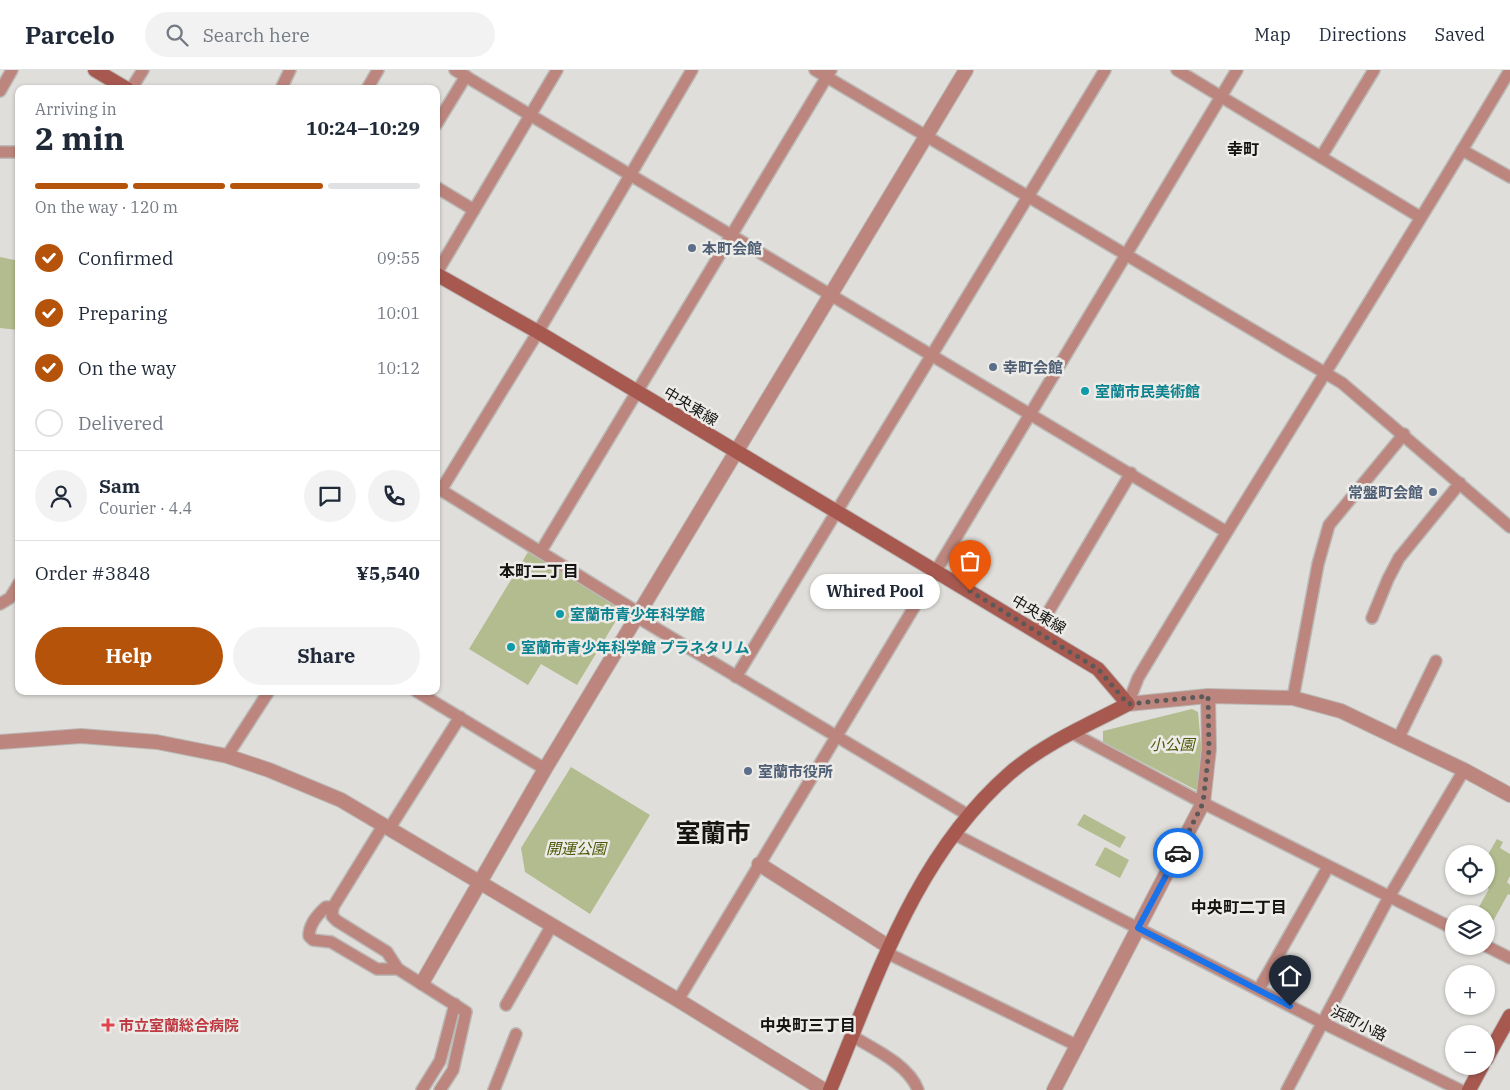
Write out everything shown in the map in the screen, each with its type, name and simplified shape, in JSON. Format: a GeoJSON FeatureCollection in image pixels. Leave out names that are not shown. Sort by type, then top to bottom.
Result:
{"type":"FeatureCollection","features":[{"type":"Feature","properties":{"kind":"main road"},"geometry":{"type":"LineString","coordinates":[[96,70],[120,85]]}},
{"type":"Feature","properties":{"kind":"main road","name":"中央東線"},"geometry":{"type":"LineString","coordinates":[[440,276],[538,332],[1098,669],[1128,704]]}},
{"type":"Feature","properties":{"kind":"main road"},"geometry":{"type":"LineString","coordinates":[[830,1090],[888,950],[922,879],[968,815],[1010,773],[1046,747],[1128,704]]}},
{"type":"Feature","properties":{"kind":"main road"},"geometry":{"type":"LineString","coordinates":[[1495,1043],[1510,1016]]}},
{"type":"Feature","properties":{"kind":"main road"},"geometry":{"type":"LineString","coordinates":[[1469,1090],[1477,1075]]}},
{"type":"Feature","properties":{"kind":"street"},"geometry":{"type":"LineString","coordinates":[[0,91],[12,70]]}},
{"type":"Feature","properties":{"kind":"street"},"geometry":{"type":"LineString","coordinates":[[134,85],[143,70]]}},
{"type":"Feature","properties":{"kind":"street"},"geometry":{"type":"LineString","coordinates":[[283,85],[290,70]]}},
{"type":"Feature","properties":{"kind":"street"},"geometry":{"type":"LineString","coordinates":[[369,85],[378,70]]}},
{"type":"Feature","properties":{"kind":"street"},"geometry":{"type":"LineString","coordinates":[[440,267],[557,70]]}},
{"type":"Feature","properties":{"kind":"street"},"geometry":{"type":"LineString","coordinates":[[440,486],[538,332],[692,70]]}},
{"type":"Feature","properties":{"kind":"street"},"geometry":{"type":"LineString","coordinates":[[815,70],[829,74],[927,136],[1342,383],[1404,434],[1510,527]]}},
{"type":"Feature","properties":{"kind":"street"},"geometry":{"type":"LineString","coordinates":[[422,983],[545,769],[966,70]]}},
{"type":"Feature","properties":{"kind":"street"},"geometry":{"type":"LineString","coordinates":[[736,677],[1105,70]]}},
{"type":"Feature","properties":{"kind":"street"},"geometry":{"type":"LineString","coordinates":[[1177,70],[1420,217]]}},
{"type":"Feature","properties":{"kind":"street"},"geometry":{"type":"LineString","coordinates":[[678,1000],[1029,412],[1237,70]]}},
{"type":"Feature","properties":{"kind":"street"},"geometry":{"type":"LineString","coordinates":[[1321,157],[1374,70]]}},
{"type":"Feature","properties":{"kind":"street"},"geometry":{"type":"LineString","coordinates":[[1510,70],[1326,374],[1226,531],[1138,678],[1128,704],[1208,696],[1293,698],[1340,711],[1464,770],[1510,795]]}},
{"type":"Feature","properties":{"kind":"street"},"geometry":{"type":"LineString","coordinates":[[440,116],[460,73],[1226,531]]}},
{"type":"Feature","properties":{"kind":"street"},"geometry":{"type":"LineString","coordinates":[[541,551],[829,74]]}},
{"type":"Feature","properties":{"kind":"street"},"geometry":{"type":"LineString","coordinates":[[1462,150],[1510,177]]}},
{"type":"Feature","properties":{"kind":"street"},"geometry":{"type":"LineString","coordinates":[[0,152],[15,152]]}},
{"type":"Feature","properties":{"kind":"street"},"geometry":{"type":"LineString","coordinates":[[440,189],[474,210]]}},
{"type":"Feature","properties":{"kind":"street"},"geometry":{"type":"LineString","coordinates":[[1293,698],[1318,564],[1329,525],[1404,434]]}},
{"type":"Feature","properties":{"kind":"street"},"geometry":{"type":"LineString","coordinates":[[1037,632],[1131,473]]}},
{"type":"Feature","properties":{"kind":"street"},"geometry":{"type":"LineString","coordinates":[[1372,618],[1399,558],[1460,482]]}},
{"type":"Feature","properties":{"kind":"street"},"geometry":{"type":"LineString","coordinates":[[440,489],[541,551],[736,677],[968,815]]}},
{"type":"Feature","properties":{"kind":"street"},"geometry":{"type":"LineString","coordinates":[[0,604],[10,598],[15,590]]}},
{"type":"Feature","properties":{"kind":"street"},"geometry":{"type":"LineString","coordinates":[[1398,739],[1436,661]]}},
{"type":"Feature","properties":{"kind":"street"},"geometry":{"type":"LineString","coordinates":[[227,756],[266,695]]}},
{"type":"Feature","properties":{"kind":"street"},"geometry":{"type":"LineString","coordinates":[[423,695],[545,769]]}},
{"type":"Feature","properties":{"kind":"street"},"geometry":{"type":"LineString","coordinates":[[1054,1090],[1203,803],[1209,750],[1208,696]]}},
{"type":"Feature","properties":{"kind":"street"},"geometry":{"type":"LineString","coordinates":[[440,1090],[453,1070],[466,1012],[398,969],[387,952],[332,916],[333,908],[460,718]]}},
{"type":"Feature","properties":{"kind":"street"},"geometry":{"type":"LineString","coordinates":[[1072,733],[1203,803],[1445,925]]}},
{"type":"Feature","properties":{"kind":"street"},"geometry":{"type":"LineString","coordinates":[[0,742],[81,736],[157,742],[227,756],[269,770],[341,800],[678,1000],[824,1090]]}},
{"type":"Feature","properties":{"kind":"street"},"geometry":{"type":"LineString","coordinates":[[1286,1090],[1389,897],[1464,770]]}},
{"type":"Feature","properties":{"kind":"street","name":"浜町小路"},"geometry":{"type":"LineString","coordinates":[[954,834],[1321,1022],[1460,1090]]}},
{"type":"Feature","properties":{"kind":"street"},"geometry":{"type":"LineString","coordinates":[[759,864],[888,950],[1078,1046]]}},
{"type":"Feature","properties":{"kind":"street"},"geometry":{"type":"LineString","coordinates":[[1259,989],[1328,867]]}},
{"type":"Feature","properties":{"kind":"street"},"geometry":{"type":"LineString","coordinates":[[333,908],[326,907],[320,912],[309,929],[309,936],[313,940],[330,942],[377,969],[398,969]]}},
{"type":"Feature","properties":{"kind":"street"},"geometry":{"type":"LineString","coordinates":[[506,1005],[552,925]]}},
{"type":"Feature","properties":{"kind":"street"},"geometry":{"type":"LineString","coordinates":[[1495,950],[1510,958]]}},
{"type":"Feature","properties":{"kind":"street"},"geometry":{"type":"LineString","coordinates":[[422,1090],[440,1061],[455,1004]]}},
{"type":"Feature","properties":{"kind":"street"},"geometry":{"type":"LineString","coordinates":[[494,1090],[516,1034]]}},
{"type":"Feature","properties":{"kind":"street"},"geometry":{"type":"LineString","coordinates":[[852,1036],[902,1069],[914,1080],[918,1090]]}},
{"type":"Feature","properties":{"kind":"green space"},"geometry":{"type":"Polygon","coordinates":[[[0,257],[15,260],[15,330],[0,328],[0,257]]]}},
{"type":"Feature","properties":{"kind":"green space"},"geometry":{"type":"Polygon","coordinates":[[[528,552],[623,609],[577,685],[541,664],[528,685],[469,649],[528,552]]]}},
{"type":"Feature","properties":{"kind":"green space","name":"小公園"},"geometry":{"type":"Polygon","coordinates":[[[1192,709],[1198,712],[1203,767],[1198,791],[1103,742],[1103,731],[1192,709]]]}},
{"type":"Feature","properties":{"kind":"green space","name":"開運公園"},"geometry":{"type":"Polygon","coordinates":[[[571,767],[650,815],[590,914],[525,872],[521,848],[571,767]]]}},
{"type":"Feature","properties":{"kind":"green space"},"geometry":{"type":"Polygon","coordinates":[[[1084,814],[1126,837],[1120,848],[1077,825],[1084,814]]]}},
{"type":"Feature","properties":{"kind":"green space"},"geometry":{"type":"Polygon","coordinates":[[[1497,839],[1503,842],[1500,848],[1510,854],[1510,876],[1507,882],[1510,885],[1510,895],[1508,894],[1495,918],[1495,905],[1480,905],[1486,895],[1495,895],[1494,845],[1497,839]]]}},
{"type":"Feature","properties":{"kind":"green space"},"geometry":{"type":"Polygon","coordinates":[[[1105,847],[1129,860],[1120,878],[1095,865],[1105,847]]]}},
{"type":"Feature","properties":{"kind":"way so far"},"geometry":{"type":"LineString","coordinates":[[970,591],[1098,669],[1128,704],[1208,696],[1209,750],[1203,803],[1178,853]]}},
{"type":"Feature","properties":{"kind":"place","name":"本町会館"},"geometry":{"type":"Point","coordinates":[692,248]}},
{"type":"Feature","properties":{"kind":"place","name":"幸町会館"},"geometry":{"type":"Point","coordinates":[993,367]}},
{"type":"Feature","properties":{"kind":"place","name":"室蘭市民美術館"},"geometry":{"type":"Point","coordinates":[1085,391]}},
{"type":"Feature","properties":{"kind":"place","name":"常盤町会館"},"geometry":{"type":"Point","coordinates":[1433,492]}},
{"type":"Feature","properties":{"kind":"place","name":"Whired Pool"},"geometry":{"type":"Point","coordinates":[970,591]}},
{"type":"Feature","properties":{"kind":"place","name":"室蘭市青少年科学館"},"geometry":{"type":"Point","coordinates":[560,614]}},
{"type":"Feature","properties":{"kind":"place","name":"室蘭市青少年科学館 プラネタリム"},"geometry":{"type":"Point","coordinates":[511,647]}},
{"type":"Feature","properties":{"kind":"place","name":"室蘭市役所"},"geometry":{"type":"Point","coordinates":[748,771]}},
{"type":"Feature","properties":{"kind":"place","name":"市立室蘭総合病院"},"geometry":{"type":"Point","coordinates":[108,1025]}},
{"type":"Feature","properties":{"kind":"district","name":"幸町"},"geometry":{"type":"Point","coordinates":[1243,149]}},
{"type":"Feature","properties":{"kind":"district","name":"本町二丁目"},"geometry":{"type":"Point","coordinates":[539,571]}},
{"type":"Feature","properties":{"kind":"district","name":"室蘭市"},"geometry":{"type":"Point","coordinates":[713,832]}},
{"type":"Feature","properties":{"kind":"district","name":"中央町二丁目"},"geometry":{"type":"Point","coordinates":[1239,907]}},
{"type":"Feature","properties":{"kind":"district","name":"中央町三丁目"},"geometry":{"type":"Point","coordinates":[808,1025]}},
{"type":"Feature","properties":{"kind":"route"},"geometry":{"type":"LineString","coordinates":[[1178,853],[1138,928],[1290,1006]]}}]}
